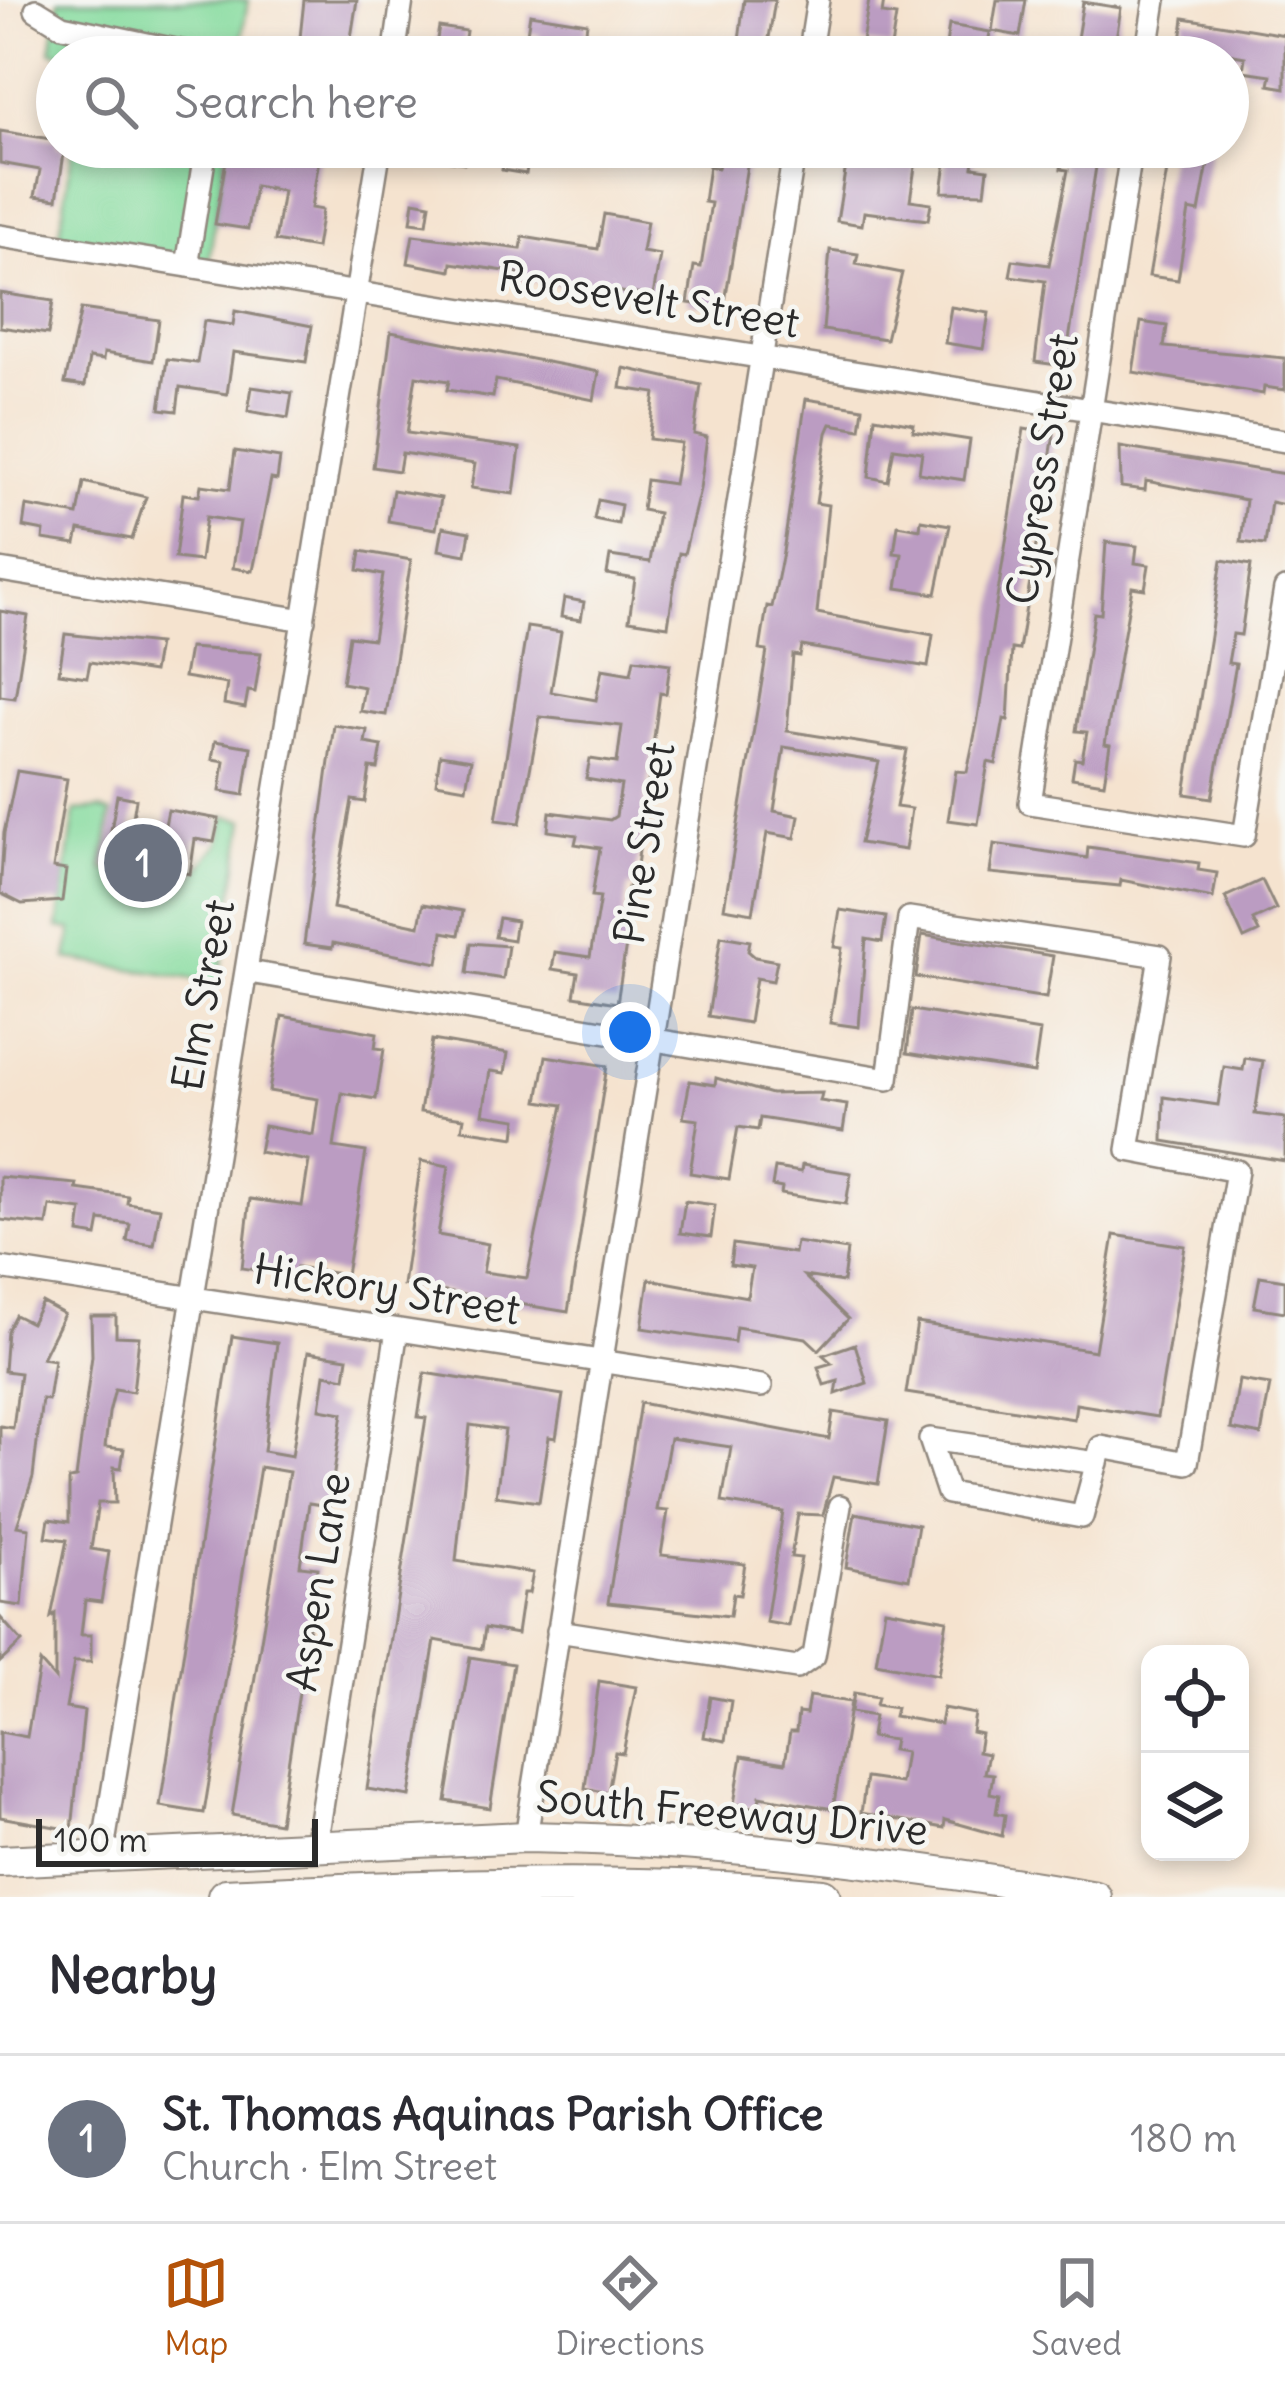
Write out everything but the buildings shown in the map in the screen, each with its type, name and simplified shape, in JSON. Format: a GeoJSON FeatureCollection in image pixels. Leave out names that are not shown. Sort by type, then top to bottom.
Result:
{"type":"FeatureCollection","features":[{"type":"Feature","properties":{"kind":"highway"},"geometry":{"type":"LineString","coordinates":[[226,1897],[575,1884],[821,1897]]}},
{"type":"Feature","properties":{"kind":"street"},"geometry":{"type":"LineString","coordinates":[[397,36],[403,0]]}},
{"type":"Feature","properties":{"kind":"street"},"geometry":{"type":"LineString","coordinates":[[812,36],[818,0]]}},
{"type":"Feature","properties":{"kind":"street"},"geometry":{"type":"LineString","coordinates":[[1149,36],[1155,0]]}},
{"type":"Feature","properties":{"kind":"street"},"geometry":{"type":"LineString","coordinates":[[36,10],[62,26],[109,36]]}},
{"type":"Feature","properties":{"kind":"street"},"geometry":{"type":"LineString","coordinates":[[187,266],[203,168]]}},
{"type":"Feature","properties":{"kind":"street","name":"Elm Street"},"geometry":{"type":"LineString","coordinates":[[102,1856],[377,168]]}},
{"type":"Feature","properties":{"kind":"street","name":"Pine Street"},"geometry":{"type":"LineString","coordinates":[[526,1837],[792,168]]}},
{"type":"Feature","properties":{"kind":"street","name":"Cypress Street"},"geometry":{"type":"LineString","coordinates":[[1129,168],[1030,803],[1244,836],[1285,589]]}},
{"type":"Feature","properties":{"kind":"street","name":"Roosevelt Street"},"geometry":{"type":"LineString","coordinates":[[0,236],[1285,441]]}},
{"type":"Feature","properties":{"kind":"street"},"geometry":{"type":"LineString","coordinates":[[0,570],[304,620]]}},
{"type":"Feature","properties":{"kind":"street"},"geometry":{"type":"LineString","coordinates":[[248,972],[888,1078],[909,918],[1160,956],[1128,1150],[1237,1171],[1187,1463],[1101,1447],[1097,1463],[1082,1517],[948,1493],[930,1438],[1097,1463]]}},
{"type":"Feature","properties":{"kind":"street","name":"Hickory Street"},"geometry":{"type":"LineString","coordinates":[[0,1268],[761,1386]]}},
{"type":"Feature","properties":{"kind":"street","name":"Aspen Lane"},"geometry":{"type":"LineString","coordinates":[[316,1846],[398,1330]]}},
{"type":"Feature","properties":{"kind":"street"},"geometry":{"type":"LineString","coordinates":[[558,1631],[797,1668],[814,1656],[840,1506]]}},
{"type":"Feature","properties":{"kind":"street","name":"South Freeway Drive"},"geometry":{"type":"LineString","coordinates":[[0,1861],[526,1837],[608,1838],[861,1861],[1096,1897]]}},
{"type":"Feature","properties":{"kind":"green space"},"geometry":{"type":"Polygon","coordinates":[[[59,0],[248,0],[242,36],[53,36],[59,0]]]}},
{"type":"Feature","properties":{"kind":"green space"},"geometry":{"type":"Polygon","coordinates":[[[70,168],[223,168],[208,269],[58,245],[70,168]]]}},
{"type":"Feature","properties":{"kind":"green space"},"geometry":{"type":"Polygon","coordinates":[[[75,811],[111,813],[103,869],[186,884],[220,843],[225,816],[245,820],[219,983],[67,959],[72,930],[58,928],[75,811]]]}},
{"type":"Feature","properties":{"kind":"place","name":"St. Thomas Aquinas Parish Office"},"geometry":{"type":"Point","coordinates":[143,863]}}]}
